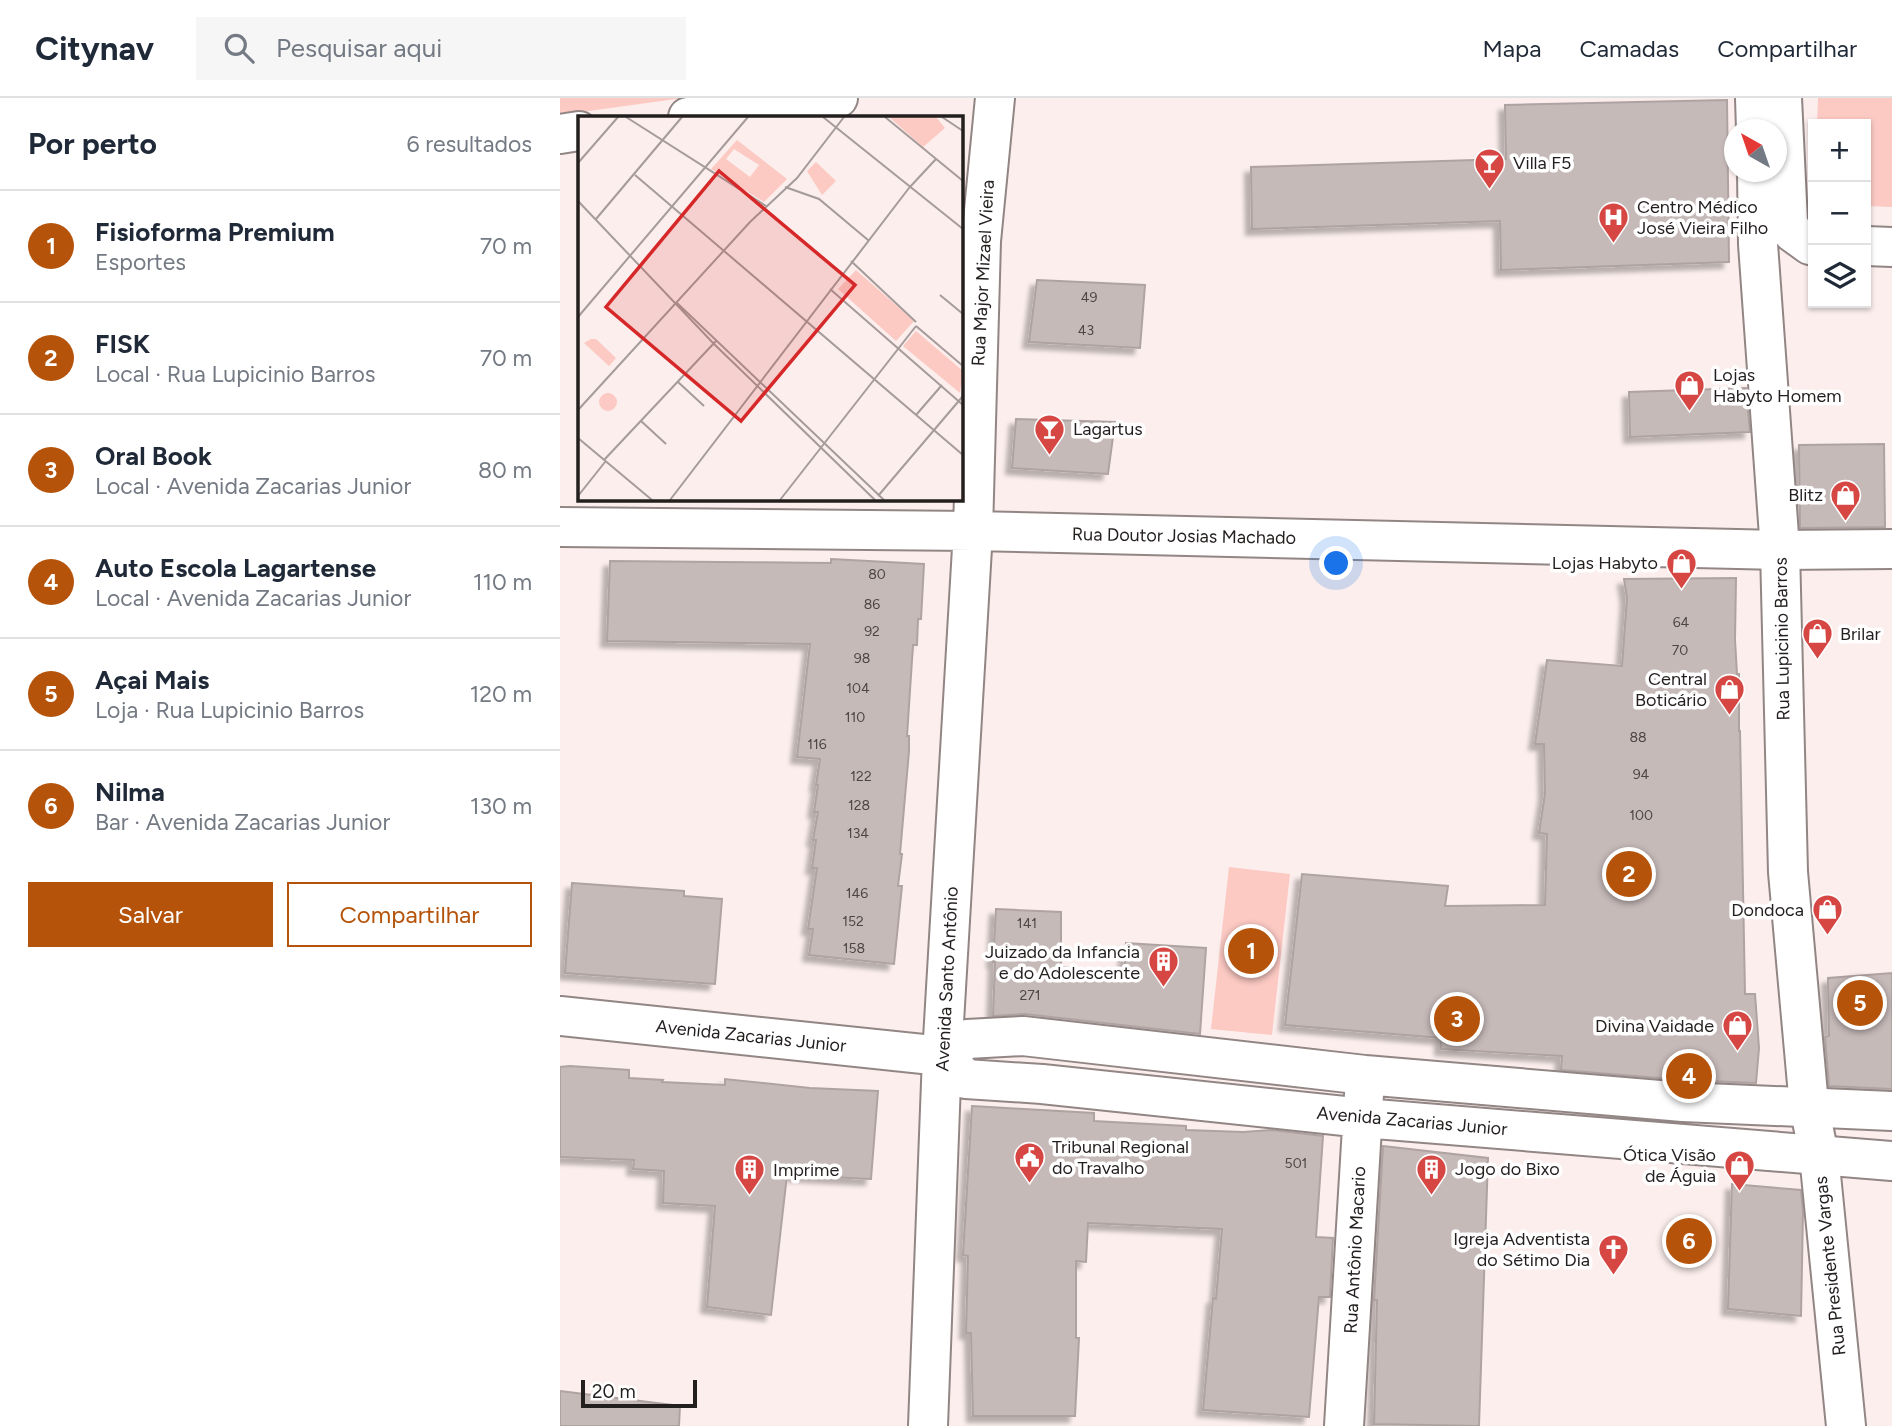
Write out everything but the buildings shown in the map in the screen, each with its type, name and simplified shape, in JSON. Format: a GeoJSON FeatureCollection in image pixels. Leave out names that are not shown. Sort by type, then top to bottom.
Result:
{"type":"FeatureCollection","features":[{"type":"Feature","properties":{"kind":"street"},"geometry":{"type":"LineString","coordinates":[[696,116],[838,98]]}},
{"type":"Feature","properties":{"kind":"street","name":"Rua Major Mizael Vieira"},"geometry":{"type":"LineString","coordinates":[[974,531],[981,241],[995,98]]}},
{"type":"Feature","properties":{"kind":"street"},"geometry":{"type":"LineString","coordinates":[[1755,98],[1756,119]]}},
{"type":"Feature","properties":{"kind":"street"},"geometry":{"type":"LineString","coordinates":[[1782,98],[1788,222],[1792,232],[1808,242]]}},
{"type":"Feature","properties":{"kind":"street"},"geometry":{"type":"LineString","coordinates":[[560,134],[578,131]]}},
{"type":"Feature","properties":{"kind":"street","name":"Rua Lupicinio Barros"},"geometry":{"type":"LineString","coordinates":[[1757,182],[1758,244],[1780,550],[1787,872],[1810,1106]]}},
{"type":"Feature","properties":{"kind":"street"},"geometry":{"type":"LineString","coordinates":[[1758,244],[1808,245]]}},
{"type":"Feature","properties":{"kind":"street"},"geometry":{"type":"LineString","coordinates":[[1871,246],[1892,247]]}},
{"type":"Feature","properties":{"kind":"street","name":"Rua Doutor Josias Machado"},"geometry":{"type":"LineString","coordinates":[[560,527],[974,531],[1780,550],[1892,549]]}},
{"type":"Feature","properties":{"kind":"street","name":"Avenida Santo Antônio"},"geometry":{"type":"LineString","coordinates":[[928,1426],[942,1056],[974,531]]}},
{"type":"Feature","properties":{"kind":"street","name":"Avenida Zacarias Junior"},"geometry":{"type":"LineString","coordinates":[[560,1016],[942,1056],[966,1079],[1042,1084],[1363,1118],[1892,1161]]}},
{"type":"Feature","properties":{"kind":"street"},"geometry":{"type":"LineString","coordinates":[[942,1056],[967,1039],[1023,1036],[1365,1075],[1684,1102],[1892,1111]]}},
{"type":"Feature","properties":{"kind":"street","name":"Rua Antônio Macario"},"geometry":{"type":"LineString","coordinates":[[1344,1426],[1365,1075]]}},
{"type":"Feature","properties":{"kind":"street","name":"Rua Presidente Vargas"},"geometry":{"type":"LineString","coordinates":[[1810,1106],[1819,1155],[1846,1426]]}},
{"type":"Feature","properties":{"kind":"shaded area"},"geometry":{"type":"Polygon","coordinates":[[[560,98],[683,98],[560,115],[560,98]]]}},
{"type":"Feature","properties":{"kind":"shaded area"},"geometry":{"type":"Polygon","coordinates":[[[1818,98],[1892,98],[1892,207],[1871,206],[1871,119],[1817,119],[1818,98]]]}},
{"type":"Feature","properties":{"kind":"shaded area"},"geometry":{"type":"Polygon","coordinates":[[[1229,867],[1290,874],[1272,1035],[1211,1029],[1229,867]]]}},
{"type":"Feature","properties":{"kind":"place","name":"Villa F5"},"geometry":{"type":"Point","coordinates":[1490,190]}},
{"type":"Feature","properties":{"kind":"place","name":"Centro Médico José Vieira Filho"},"geometry":{"type":"Point","coordinates":[1614,244]}},
{"type":"Feature","properties":{"kind":"place","name":"Lojas Habyto Homem"},"geometry":{"type":"Point","coordinates":[1690,412]}},
{"type":"Feature","properties":{"kind":"place","name":"Lagartus"},"geometry":{"type":"Point","coordinates":[1050,456]}},
{"type":"Feature","properties":{"kind":"place","name":"Blitz"},"geometry":{"type":"Point","coordinates":[1846,522]}},
{"type":"Feature","properties":{"kind":"place","name":"Lojas Habyto"},"geometry":{"type":"Point","coordinates":[1681,590]}},
{"type":"Feature","properties":{"kind":"place","name":"Brilar"},"geometry":{"type":"Point","coordinates":[1817,661]}},
{"type":"Feature","properties":{"kind":"place","name":"Central Boticário"},"geometry":{"type":"Point","coordinates":[1730,716]}},
{"type":"Feature","properties":{"kind":"place","name":"FISK"},"geometry":{"type":"Point","coordinates":[1629,874]}},
{"type":"Feature","properties":{"kind":"place","name":"Dondoca"},"geometry":{"type":"Point","coordinates":[1827,937]}},
{"type":"Feature","properties":{"kind":"place","name":"Fisioforma Premium"},"geometry":{"type":"Point","coordinates":[1251,951]}},
{"type":"Feature","properties":{"kind":"place","name":"Juizado da Infancia e do Adolescente"},"geometry":{"type":"Point","coordinates":[1163,989]}},
{"type":"Feature","properties":{"kind":"place","name":"Açai Mais"},"geometry":{"type":"Point","coordinates":[1860,1003]}},
{"type":"Feature","properties":{"kind":"place","name":"Oral Book"},"geometry":{"type":"Point","coordinates":[1457,1019]}},
{"type":"Feature","properties":{"kind":"place","name":"Divina Vaidade"},"geometry":{"type":"Point","coordinates":[1737,1053]}},
{"type":"Feature","properties":{"kind":"place","name":"Auto Escola Lagartense"},"geometry":{"type":"Point","coordinates":[1689,1076]}},
{"type":"Feature","properties":{"kind":"place","name":"Tribunal Regional do Travalho"},"geometry":{"type":"Point","coordinates":[1029,1184]}},
{"type":"Feature","properties":{"kind":"place","name":"Ótica Visão de Águia"},"geometry":{"type":"Point","coordinates":[1739,1192]}},
{"type":"Feature","properties":{"kind":"place","name":"Jogo do Bixo"},"geometry":{"type":"Point","coordinates":[1432,1196]}},
{"type":"Feature","properties":{"kind":"place","name":"Imprime"},"geometry":{"type":"Point","coordinates":[750,1197]}},
{"type":"Feature","properties":{"kind":"place","name":"Nilma"},"geometry":{"type":"Point","coordinates":[1689,1241]}},
{"type":"Feature","properties":{"kind":"place","name":"Igreja Adventista do Sétimo Dia"},"geometry":{"type":"Point","coordinates":[1613,1276]}}]}
